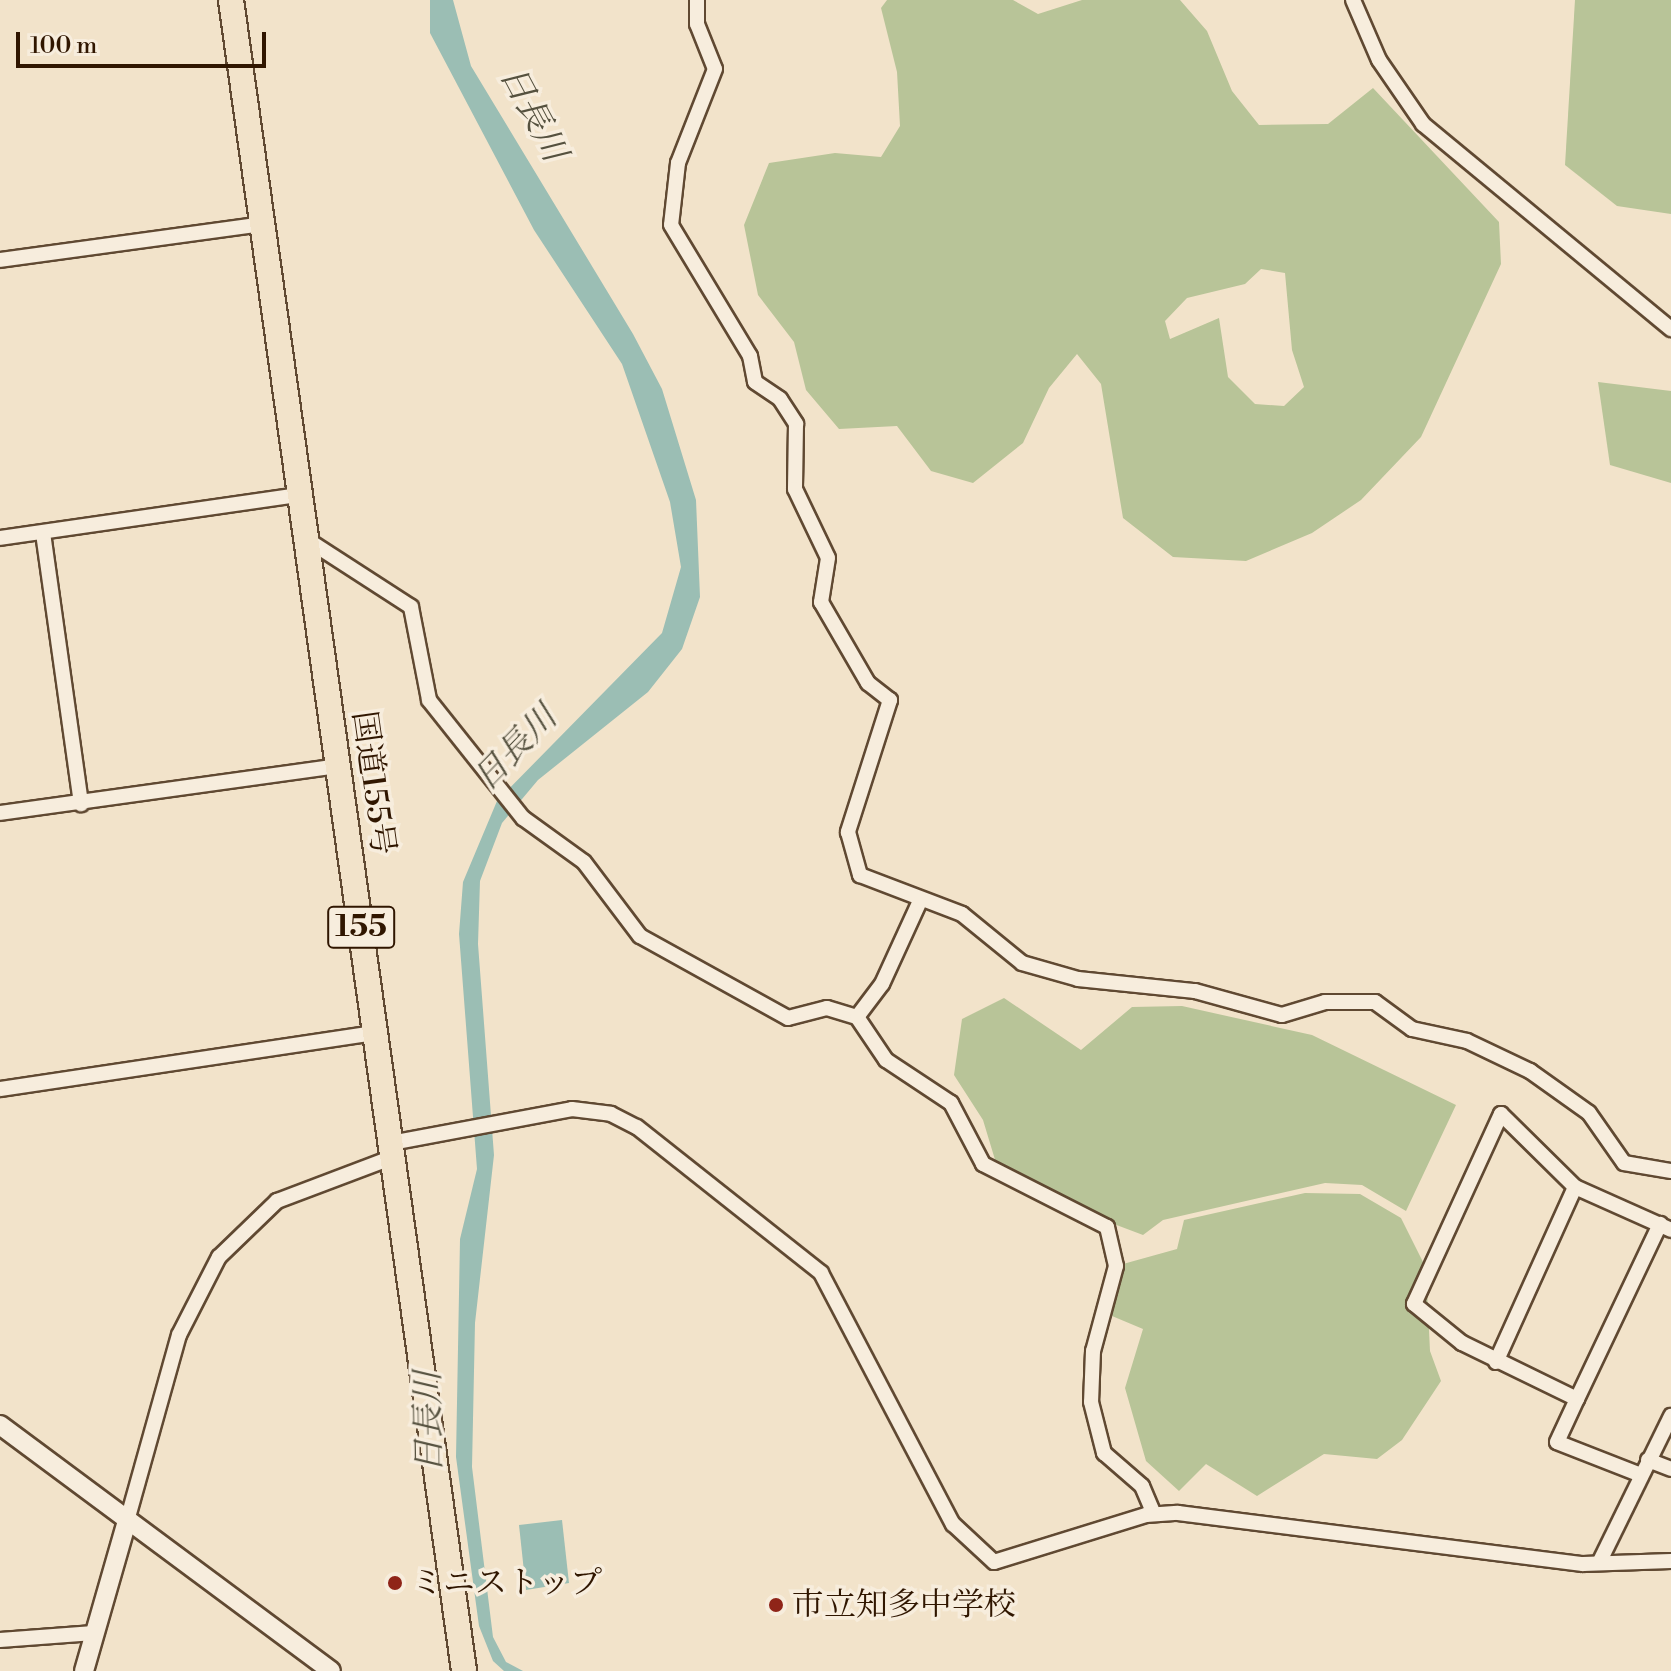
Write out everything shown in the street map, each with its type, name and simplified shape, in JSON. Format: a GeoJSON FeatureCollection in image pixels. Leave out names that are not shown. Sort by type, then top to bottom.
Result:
{"type":"FeatureCollection","features":[{"type":"Feature","properties":{"kind":"highway","name":"国道155号"},"geometry":{"type":"LineString","coordinates":[[231,0],[464,1671]]}},
{"type":"Feature","properties":{"kind":"street"},"geometry":{"type":"LineString","coordinates":[[697,0],[697,24],[715,69],[678,163],[671,225],[750,356],[755,382],[780,399],[801,435],[795,489],[828,558],[821,602],[868,683],[890,700],[855,802],[850,848],[860,875],[920,901],[962,914],[1022,963],[1078,979],[1195,991],[1282,1015],[1325,1002],[1375,1002],[1412,1029],[1467,1041],[1530,1071],[1589,1113],[1624,1163],[1671,1171]]}},
{"type":"Feature","properties":{"kind":"street"},"geometry":{"type":"LineString","coordinates":[[1353,0],[1379,60],[1423,124],[1671,329]]}},
{"type":"Feature","properties":{"kind":"street"},"geometry":{"type":"LineString","coordinates":[[0,260],[263,224]]}},
{"type":"Feature","properties":{"kind":"street"},"geometry":{"type":"LineString","coordinates":[[0,538],[299,495]]}},
{"type":"Feature","properties":{"kind":"street"},"geometry":{"type":"LineString","coordinates":[[43,533],[81,804]]}},
{"type":"Feature","properties":{"kind":"street"},"geometry":{"type":"LineString","coordinates":[[306,539],[411,607],[429,700],[523,818],[584,862],[640,936],[671,958],[788,1018],[827,1008],[857,1017],[886,1060],[951,1103],[983,1164],[1107,1227],[1116,1266],[1093,1351],[1091,1402],[1104,1453],[1142,1486],[1154,1514]]}},
{"type":"Feature","properties":{"kind":"street"},"geometry":{"type":"LineString","coordinates":[[0,813],[338,766]]}},
{"type":"Feature","properties":{"kind":"street"},"geometry":{"type":"LineString","coordinates":[[857,1017],[882,984],[920,901]]}},
{"type":"Feature","properties":{"kind":"street"},"geometry":{"type":"LineString","coordinates":[[0,1089],[376,1033]]}},
{"type":"Feature","properties":{"kind":"street"},"geometry":{"type":"LineString","coordinates":[[84,1671],[179,1335],[219,1257],[277,1201],[391,1150],[464,1129],[572,1109],[611,1114],[799,1251],[837,1297],[953,1524],[982,1558],[1006,1562],[1154,1514],[1599,1563],[1671,1561]]}},
{"type":"Feature","properties":{"kind":"street"},"geometry":{"type":"LineString","coordinates":[[1577,1399],[1496,1362],[1414,1304],[1501,1114],[1575,1187],[1665,1227],[1557,1442],[1641,1475]]}},
{"type":"Feature","properties":{"kind":"street"},"geometry":{"type":"LineString","coordinates":[[1496,1362],[1575,1187]]}},
{"type":"Feature","properties":{"kind":"street"},"geometry":{"type":"LineString","coordinates":[[1599,1563],[1671,1416]]}},
{"type":"Feature","properties":{"kind":"street"},"geometry":{"type":"LineString","coordinates":[[0,1425],[331,1671]]}},
{"type":"Feature","properties":{"kind":"street"},"geometry":{"type":"LineString","coordinates":[[1648,1460],[1671,1469]]}},
{"type":"Feature","properties":{"kind":"street"},"geometry":{"type":"LineString","coordinates":[[0,1640],[94,1633]]}},
{"type":"Feature","properties":{"kind":"green space"},"geometry":{"type":"Polygon","coordinates":[[[887,0],[1013,0],[1038,14],[1082,0],[1180,0],[1207,31],[1232,91],[1259,125],[1328,124],[1373,88],[1499,222],[1501,264],[1421,437],[1361,500],[1312,533],[1246,561],[1173,557],[1123,518],[1101,384],[1077,354],[1049,388],[1023,443],[973,483],[931,471],[897,426],[839,429],[806,390],[794,342],[758,295],[744,225],[769,163],[835,153],[881,157],[900,126],[897,72],[881,8],[887,0]],[[1261,269],[1245,284],[1187,298],[1165,321],[1170,339],[1219,318],[1228,377],[1255,404],[1284,406],[1304,387],[1292,350],[1285,273],[1261,269]]]}},
{"type":"Feature","properties":{"kind":"green space"},"geometry":{"type":"Polygon","coordinates":[[[1575,0],[1671,0],[1671,214],[1617,206],[1565,165],[1575,0]]]}},
{"type":"Feature","properties":{"kind":"green space"},"geometry":{"type":"Polygon","coordinates":[[[1598,382],[1671,391],[1671,483],[1610,465],[1598,382]]]}},
{"type":"Feature","properties":{"kind":"green space"},"geometry":{"type":"Polygon","coordinates":[[[1004,998],[1081,1050],[1132,1007],[1182,1006],[1312,1035],[1456,1105],[1406,1211],[1362,1185],[1325,1183],[1163,1220],[1143,1235],[1053,1201],[996,1163],[983,1120],[954,1075],[962,1019],[1004,998]]]}},
{"type":"Feature","properties":{"kind":"green space"},"geometry":{"type":"Polygon","coordinates":[[[1305,1193],[1360,1194],[1401,1218],[1426,1268],[1430,1351],[1441,1381],[1402,1440],[1377,1459],[1324,1454],[1257,1496],[1206,1464],[1179,1491],[1146,1461],[1125,1388],[1143,1329],[1112,1316],[1123,1264],[1177,1249],[1184,1220],[1305,1193]]]}},
{"type":"Feature","properties":{"kind":"water"},"geometry":{"type":"Polygon","coordinates":[[[430,0],[453,0],[471,66],[633,334],[662,389],[696,500],[700,597],[682,649],[648,692],[538,780],[502,823],[480,881],[478,944],[494,1155],[475,1323],[472,1467],[493,1637],[506,1662],[523,1671],[504,1671],[493,1661],[479,1626],[456,1457],[460,1239],[477,1169],[459,934],[463,882],[497,801],[662,633],[681,567],[670,502],[622,364],[534,230],[430,33],[430,0]]]}},
{"type":"Feature","properties":{"kind":"water"},"geometry":{"type":"Polygon","coordinates":[[[562,1520],[569,1583],[526,1590],[519,1525],[562,1520]]]}},
{"type":"Feature","properties":{"kind":"place","name":"ミニストップ"},"geometry":{"type":"Point","coordinates":[395,1583]}},
{"type":"Feature","properties":{"kind":"place","name":"市立知多中学校"},"geometry":{"type":"Point","coordinates":[776,1605]}},
{"type":"Feature","properties":{"kind":"water label","name":"日長川"},"geometry":{"type":"Point","coordinates":[532,114]}},
{"type":"Feature","properties":{"kind":"water label","name":"日長川"},"geometry":{"type":"Point","coordinates":[516,749]}},
{"type":"Feature","properties":{"kind":"water label","name":"日長川"},"geometry":{"type":"Point","coordinates":[430,1422]}}]}
